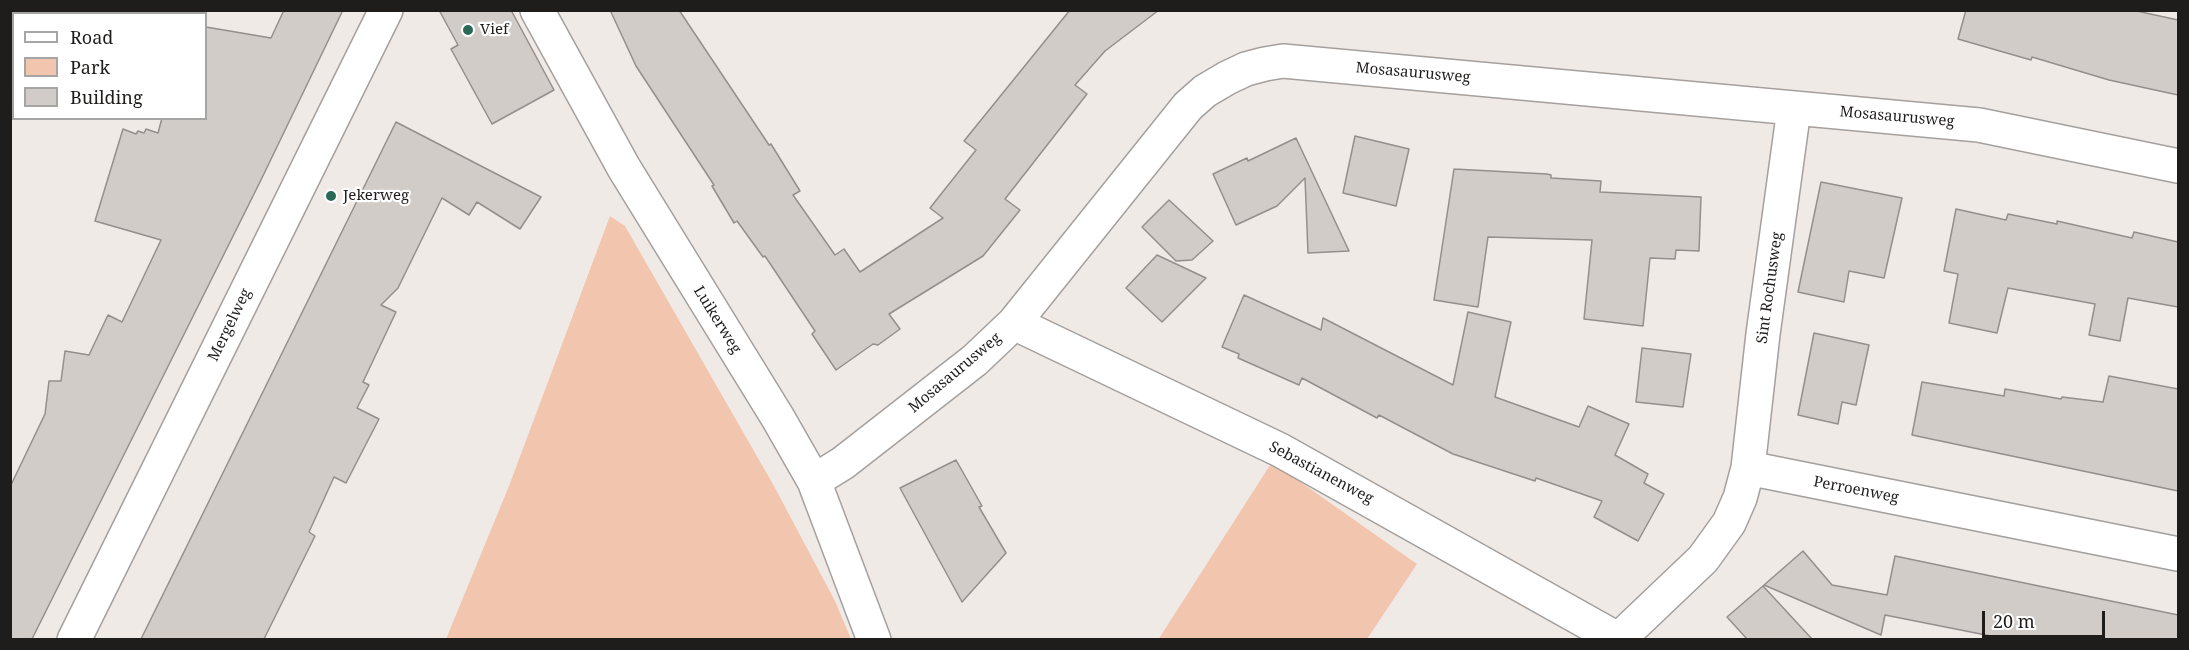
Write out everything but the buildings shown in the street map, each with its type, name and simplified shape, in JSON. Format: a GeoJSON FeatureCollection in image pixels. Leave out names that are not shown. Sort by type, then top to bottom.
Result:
{"type":"FeatureCollection","features":[{"type":"Feature","properties":{"kind":"street","name":"Mergelweg"},"geometry":{"type":"LineString","coordinates":[[74,639],[386,10]]}},
{"type":"Feature","properties":{"kind":"street","name":"Luikerweg"},"geometry":{"type":"LineString","coordinates":[[537,10],[624,168],[778,418],[814,481],[874,639]]}},
{"type":"Feature","properties":{"kind":"street","name":"Mosasaurusweg"},"geometry":{"type":"LineString","coordinates":[[814,481],[843,463],[975,360],[1014,323],[1188,106],[1227,78],[1265,64],[1283,61],[1979,125],[2178,166]]}},
{"type":"Feature","properties":{"kind":"street","name":"Sint Rochusweg"},"geometry":{"type":"LineString","coordinates":[[1748,468],[1763,334],[1794,109]]}},
{"type":"Feature","properties":{"kind":"street","name":"Sebastianenweg"},"geometry":{"type":"LineString","coordinates":[[1014,323],[1280,450],[1619,639]]}},
{"type":"Feature","properties":{"kind":"street","name":"Perroenweg"},"geometry":{"type":"LineString","coordinates":[[1748,468],[2178,554]]}},
{"type":"Feature","properties":{"kind":"street"},"geometry":{"type":"LineString","coordinates":[[1619,639],[1703,560],[1729,523],[1740,498],[1748,468]]}},
{"type":"Feature","properties":{"kind":"green space"},"geometry":{"type":"Polygon","coordinates":[[[610,216],[625,226],[774,486],[835,601],[851,639],[446,639],[509,486],[610,216]]]}},
{"type":"Feature","properties":{"kind":"green space"},"geometry":{"type":"Polygon","coordinates":[[[1272,462],[1417,564],[1367,639],[1158,640],[1272,462]]]}},
{"type":"Feature","properties":{"kind":"place","name":"Vief"},"geometry":{"type":"Point","coordinates":[468,30]}},
{"type":"Feature","properties":{"kind":"place","name":"Jekerweg"},"geometry":{"type":"Point","coordinates":[331,196]}}]}
